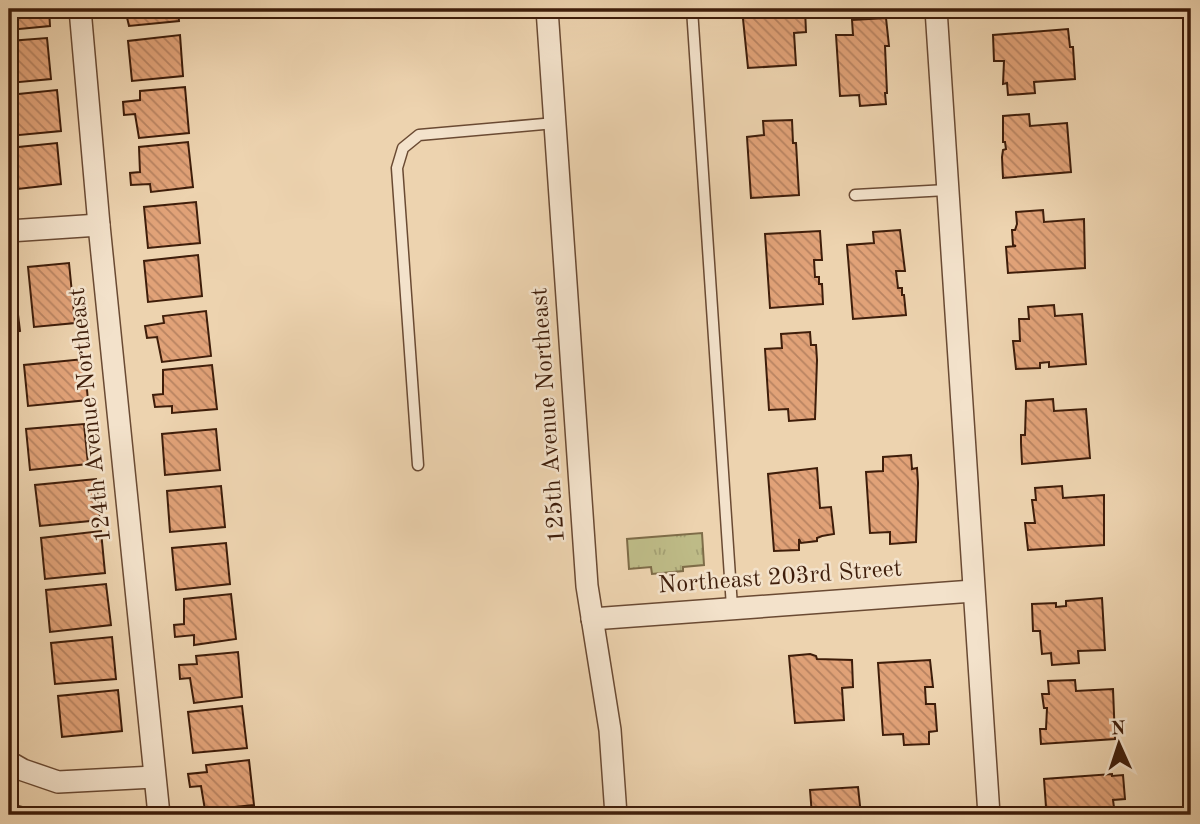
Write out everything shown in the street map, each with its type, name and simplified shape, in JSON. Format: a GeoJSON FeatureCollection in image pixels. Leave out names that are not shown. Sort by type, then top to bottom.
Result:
{"type":"FeatureCollection","features":[{"type":"Feature","properties":{"kind":"street","name":"124th Avenue Northeast"},"geometry":{"type":"LineString","coordinates":[[80,9],[99,225],[159,815]]}},
{"type":"Feature","properties":{"kind":"street","name":"125th Avenue Northeast"},"geometry":{"type":"LineString","coordinates":[[547,9],[587,586],[610,730],[615,815]]}},
{"type":"Feature","properties":{"kind":"street"},"geometry":{"type":"LineString","coordinates":[[936,9],[989,815]]}},
{"type":"Feature","properties":{"kind":"street"},"geometry":{"type":"LineString","coordinates":[[9,231],[99,225]]}},
{"type":"Feature","properties":{"kind":"street","name":"Northeast 203rd Street"},"geometry":{"type":"LineString","coordinates":[[592,619],[973,590]]}},
{"type":"Feature","properties":{"kind":"street"},"geometry":{"type":"LineString","coordinates":[[9,762],[23,770],[58,782],[154,778]]}},
{"type":"Feature","properties":{"kind":"lane"},"geometry":{"type":"LineString","coordinates":[[692,9],[732,607]]}},
{"type":"Feature","properties":{"kind":"lane"},"geometry":{"type":"LineString","coordinates":[[418,465],[397,167],[403,148],[419,135],[555,123]]}},
{"type":"Feature","properties":{"kind":"lane"},"geometry":{"type":"LineString","coordinates":[[855,195],[947,190]]}},
{"type":"Feature","properties":{"kind":"green space"},"geometry":{"type":"Polygon","coordinates":[[[702,533],[704,565],[683,567],[683,571],[652,574],[651,567],[629,569],[627,539],[702,533]]]}},
{"type":"Feature","properties":{"kind":"building"},"geometry":{"type":"Polygon","coordinates":[[[9,9],[49,9],[50,26],[9,30],[9,9]]]}},
{"type":"Feature","properties":{"kind":"building"},"geometry":{"type":"Polygon","coordinates":[[[125,9],[178,9],[179,21],[129,26],[125,9]]]}},
{"type":"Feature","properties":{"kind":"building"},"geometry":{"type":"Polygon","coordinates":[[[742,9],[805,9],[806,32],[794,33],[796,65],[748,68],[742,9]]]}},
{"type":"Feature","properties":{"kind":"building"},"geometry":{"type":"Polygon","coordinates":[[[886,18],[889,46],[885,46],[886,104],[860,106],[859,95],[840,96],[836,35],[853,35],[852,20],[886,18]]]}},
{"type":"Feature","properties":{"kind":"building"},"geometry":{"type":"Polygon","coordinates":[[[1068,29],[1070,47],[1073,47],[1075,79],[1034,82],[1035,93],[1008,95],[1007,83],[1003,84],[1004,61],[994,61],[993,35],[1068,29]]]}},
{"type":"Feature","properties":{"kind":"building"},"geometry":{"type":"Polygon","coordinates":[[[180,35],[183,76],[132,81],[128,41],[180,35]]]}},
{"type":"Feature","properties":{"kind":"building"},"geometry":{"type":"Polygon","coordinates":[[[47,38],[51,79],[9,83],[9,41],[47,38]]]}},
{"type":"Feature","properties":{"kind":"building"},"geometry":{"type":"Polygon","coordinates":[[[185,87],[189,133],[139,138],[135,114],[124,115],[123,102],[140,100],[140,91],[185,87]]]}},
{"type":"Feature","properties":{"kind":"building"},"geometry":{"type":"Polygon","coordinates":[[[57,90],[61,131],[9,136],[9,95],[57,90]]]}},
{"type":"Feature","properties":{"kind":"building"},"geometry":{"type":"Polygon","coordinates":[[[1029,114],[1030,126],[1067,123],[1071,172],[1003,178],[1002,157],[1003,150],[1006,149],[1003,142],[1003,116],[1029,114]]]}},
{"type":"Feature","properties":{"kind":"building"},"geometry":{"type":"Polygon","coordinates":[[[792,120],[799,195],[751,198],[747,137],[764,135],[763,121],[792,120]]]}},
{"type":"Feature","properties":{"kind":"building"},"geometry":{"type":"Polygon","coordinates":[[[188,142],[193,187],[151,192],[150,184],[131,185],[130,173],[140,172],[139,147],[188,142]]]}},
{"type":"Feature","properties":{"kind":"building"},"geometry":{"type":"Polygon","coordinates":[[[57,143],[61,184],[9,190],[9,148],[57,143]]]}},
{"type":"Feature","properties":{"kind":"building"},"geometry":{"type":"Polygon","coordinates":[[[196,202],[200,243],[148,248],[144,207],[196,202]]]}},
{"type":"Feature","properties":{"kind":"building"},"geometry":{"type":"Polygon","coordinates":[[[1043,210],[1044,222],[1084,219],[1085,268],[1008,273],[1006,247],[1016,246],[1013,245],[1012,230],[1015,230],[1017,224],[1016,212],[1043,210]]]}},
{"type":"Feature","properties":{"kind":"building"},"geometry":{"type":"Polygon","coordinates":[[[900,230],[905,271],[896,271],[898,288],[902,288],[904,295],[906,315],[853,319],[847,245],[874,243],[873,232],[900,230]]]}},
{"type":"Feature","properties":{"kind":"building"},"geometry":{"type":"Polygon","coordinates":[[[820,231],[822,260],[814,260],[815,277],[819,277],[819,284],[822,284],[823,304],[770,308],[765,234],[820,231]]]}},
{"type":"Feature","properties":{"kind":"building"},"geometry":{"type":"Polygon","coordinates":[[[198,255],[202,296],[148,302],[144,261],[198,255]]]}},
{"type":"Feature","properties":{"kind":"building"},"geometry":{"type":"Polygon","coordinates":[[[69,263],[75,323],[34,327],[28,267],[69,263]]]}},
{"type":"Feature","properties":{"kind":"building"},"geometry":{"type":"Polygon","coordinates":[[[9,268],[14,282],[20,331],[9,333],[9,268]]]}},
{"type":"Feature","properties":{"kind":"building"},"geometry":{"type":"Polygon","coordinates":[[[1054,305],[1055,316],[1082,314],[1086,364],[1049,367],[1049,362],[1040,363],[1040,368],[1016,369],[1013,341],[1020,341],[1019,319],[1029,319],[1028,307],[1054,305]]]}},
{"type":"Feature","properties":{"kind":"building"},"geometry":{"type":"Polygon","coordinates":[[[206,311],[211,356],[162,362],[157,337],[147,338],[145,326],[164,323],[163,316],[206,311]]]}},
{"type":"Feature","properties":{"kind":"building"},"geometry":{"type":"Polygon","coordinates":[[[810,332],[811,345],[816,345],[817,360],[815,419],[789,421],[788,409],[769,410],[765,349],[782,348],[781,334],[810,332]]]}},
{"type":"Feature","properties":{"kind":"building"},"geometry":{"type":"Polygon","coordinates":[[[84,359],[88,400],[28,406],[24,365],[84,359]]]}},
{"type":"Feature","properties":{"kind":"building"},"geometry":{"type":"Polygon","coordinates":[[[212,365],[217,409],[172,413],[172,406],[155,407],[153,395],[163,394],[163,370],[212,365]]]}},
{"type":"Feature","properties":{"kind":"building"},"geometry":{"type":"Polygon","coordinates":[[[1053,399],[1054,411],[1086,409],[1090,458],[1022,464],[1021,435],[1025,435],[1026,401],[1053,399]]]}},
{"type":"Feature","properties":{"kind":"building"},"geometry":{"type":"Polygon","coordinates":[[[84,424],[88,464],[30,470],[26,429],[84,424]]]}},
{"type":"Feature","properties":{"kind":"building"},"geometry":{"type":"Polygon","coordinates":[[[216,429],[220,470],[165,475],[162,434],[216,429]]]}},
{"type":"Feature","properties":{"kind":"building"},"geometry":{"type":"Polygon","coordinates":[[[911,455],[912,469],[917,468],[918,483],[916,542],[890,544],[890,532],[870,533],[866,472],[883,471],[883,457],[911,455]]]}},
{"type":"Feature","properties":{"kind":"building"},"geometry":{"type":"Polygon","coordinates":[[[817,468],[820,508],[831,507],[834,534],[817,538],[817,541],[801,543],[799,539],[799,550],[774,551],[768,474],[817,468]]]}},
{"type":"Feature","properties":{"kind":"building"},"geometry":{"type":"Polygon","coordinates":[[[96,479],[100,520],[40,526],[35,485],[96,479]]]}},
{"type":"Feature","properties":{"kind":"building"},"geometry":{"type":"Polygon","coordinates":[[[221,486],[225,527],[170,532],[167,491],[221,486]]]}},
{"type":"Feature","properties":{"kind":"building"},"geometry":{"type":"Polygon","coordinates":[[[1062,486],[1063,498],[1104,495],[1104,545],[1028,550],[1025,523],[1035,523],[1032,500],[1036,500],[1035,488],[1062,486]]]}},
{"type":"Feature","properties":{"kind":"building"},"geometry":{"type":"Polygon","coordinates":[[[101,531],[105,573],[45,579],[41,538],[101,531]]]}},
{"type":"Feature","properties":{"kind":"building"},"geometry":{"type":"Polygon","coordinates":[[[226,543],[230,584],[176,590],[172,548],[226,543]]]}},
{"type":"Feature","properties":{"kind":"building"},"geometry":{"type":"Polygon","coordinates":[[[106,584],[111,625],[50,632],[46,590],[106,584]]]}},
{"type":"Feature","properties":{"kind":"building"},"geometry":{"type":"Polygon","coordinates":[[[231,594],[236,639],[194,645],[194,635],[175,637],[174,625],[184,624],[184,599],[231,594]]]}},
{"type":"Feature","properties":{"kind":"building"},"geometry":{"type":"Polygon","coordinates":[[[1102,598],[1105,650],[1078,651],[1079,663],[1052,665],[1051,653],[1042,654],[1040,631],[1033,631],[1032,604],[1056,603],[1056,607],[1066,606],[1066,601],[1102,598]]]}},
{"type":"Feature","properties":{"kind":"building"},"geometry":{"type":"Polygon","coordinates":[[[112,637],[116,679],[55,684],[51,643],[112,637]]]}},
{"type":"Feature","properties":{"kind":"building"},"geometry":{"type":"Polygon","coordinates":[[[9,642],[14,683],[9,683],[9,642]]]}},
{"type":"Feature","properties":{"kind":"building"},"geometry":{"type":"Polygon","coordinates":[[[238,652],[242,697],[194,703],[190,678],[180,679],[179,665],[197,664],[196,656],[238,652]]]}},
{"type":"Feature","properties":{"kind":"building"},"geometry":{"type":"Polygon","coordinates":[[[810,654],[817,659],[852,660],[853,687],[842,688],[844,720],[795,723],[789,656],[810,654]]]}},
{"type":"Feature","properties":{"kind":"building"},"geometry":{"type":"Polygon","coordinates":[[[930,660],[933,687],[925,687],[926,704],[935,704],[937,731],[929,732],[929,744],[904,745],[903,734],[883,735],[878,663],[930,660]]]}},
{"type":"Feature","properties":{"kind":"building"},"geometry":{"type":"Polygon","coordinates":[[[1075,680],[1076,691],[1113,689],[1115,739],[1041,744],[1040,729],[1046,729],[1047,708],[1044,708],[1042,694],[1049,694],[1048,681],[1075,680]]]}},
{"type":"Feature","properties":{"kind":"building"},"geometry":{"type":"Polygon","coordinates":[[[118,690],[122,731],[62,737],[58,696],[118,690]]]}},
{"type":"Feature","properties":{"kind":"building"},"geometry":{"type":"Polygon","coordinates":[[[242,706],[247,748],[193,753],[188,712],[242,706]]]}},
{"type":"Feature","properties":{"kind":"building"},"geometry":{"type":"Polygon","coordinates":[[[249,760],[254,805],[205,810],[201,786],[190,787],[188,774],[207,772],[206,765],[249,760]]]}},
{"type":"Feature","properties":{"kind":"building"},"geometry":{"type":"Polygon","coordinates":[[[1123,775],[1125,799],[1113,800],[1115,815],[1048,815],[1044,779],[1123,775]]]}},
{"type":"Feature","properties":{"kind":"building"},"geometry":{"type":"Polygon","coordinates":[[[858,787],[861,815],[812,815],[810,790],[858,787]]]}},
{"type":"Feature","properties":{"kind":"building"},"geometry":{"type":"Polygon","coordinates":[[[9,804],[36,810],[35,815],[9,815],[9,804]]]}}]}
